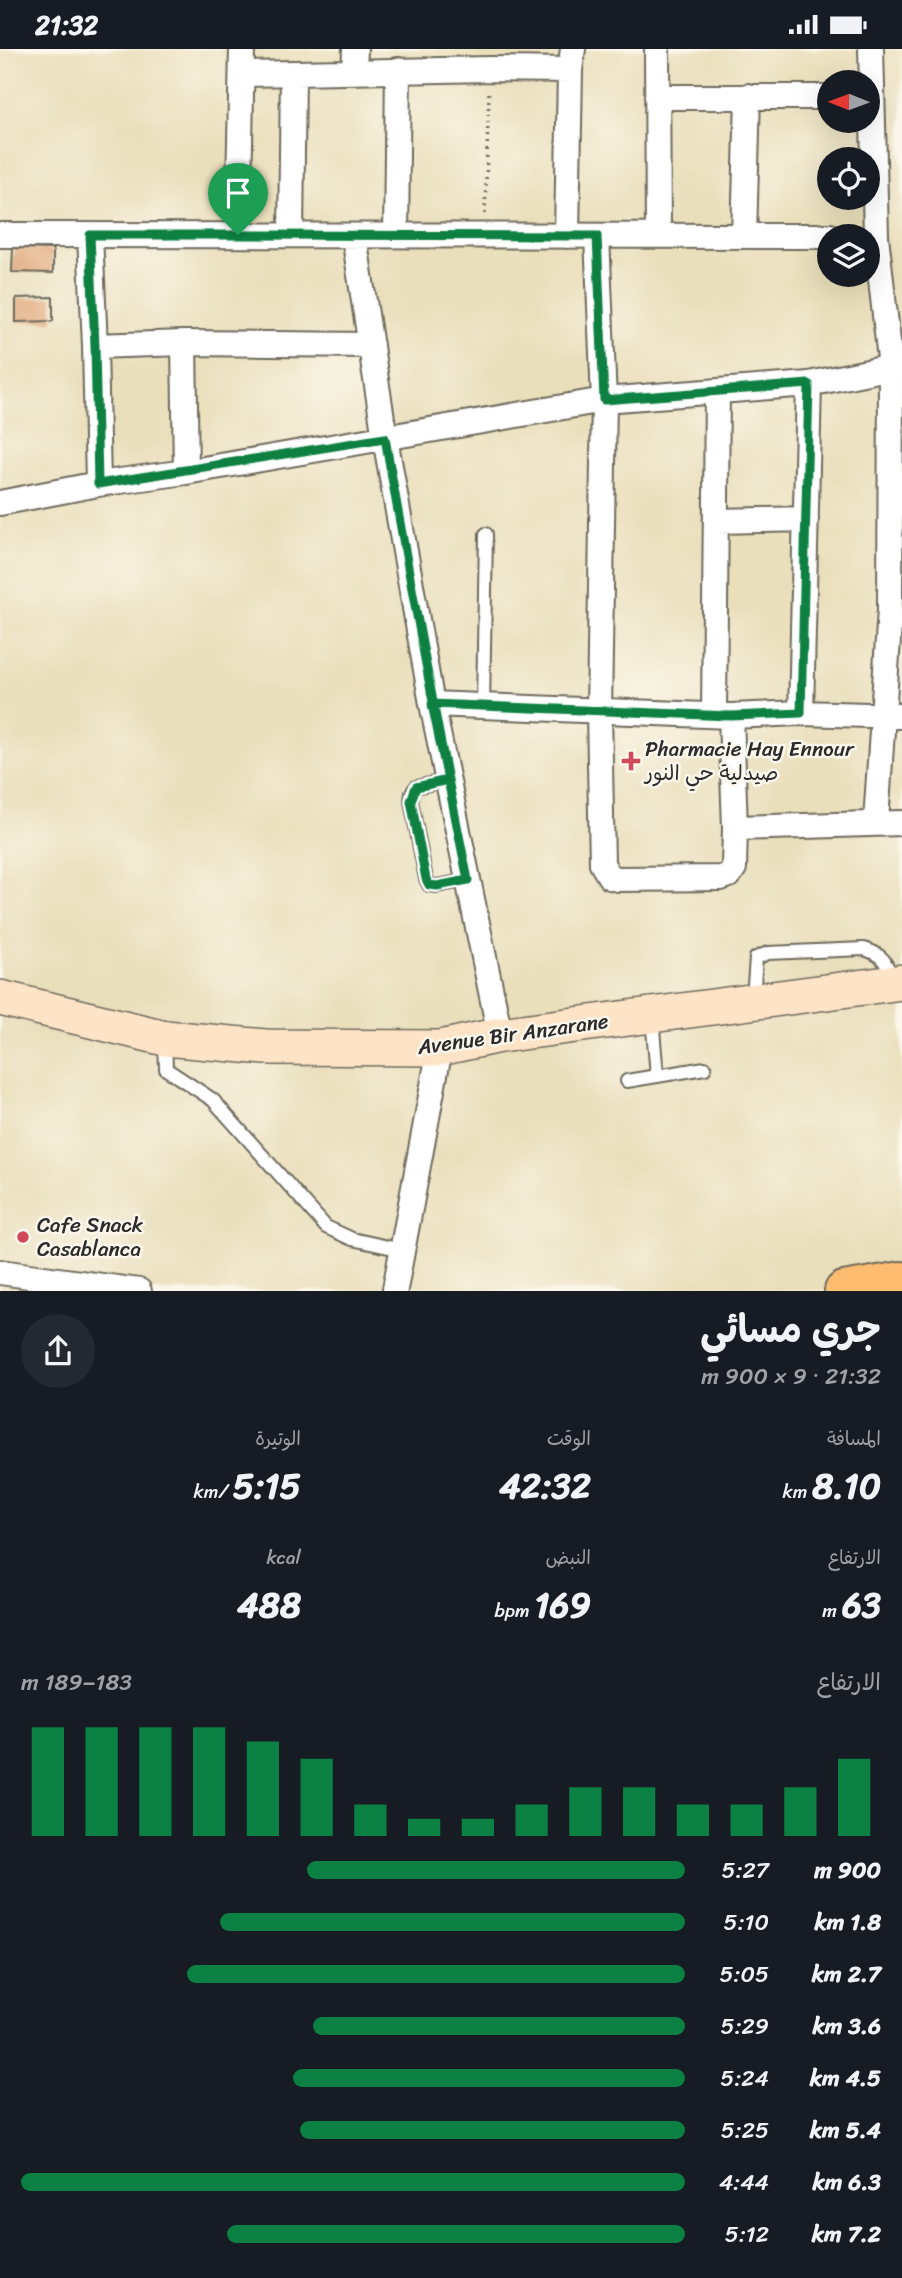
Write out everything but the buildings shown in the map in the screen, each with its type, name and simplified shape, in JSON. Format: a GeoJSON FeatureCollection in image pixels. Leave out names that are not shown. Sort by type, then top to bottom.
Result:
{"type":"FeatureCollection","features":[{"type":"Feature","properties":{"kind":"main road"},"geometry":{"type":"LineString","coordinates":[[844,1291],[902,1281]]}},
{"type":"Feature","properties":{"kind":"street"},"geometry":{"type":"LineString","coordinates":[[238,235],[242,49]]}},
{"type":"Feature","properties":{"kind":"street"},"geometry":{"type":"LineString","coordinates":[[657,49],[658,236]]}},
{"type":"Feature","properties":{"kind":"street"},"geometry":{"type":"LineString","coordinates":[[871,49],[871,70]]}},
{"type":"Feature","properties":{"kind":"street"},"geometry":{"type":"LineString","coordinates":[[242,74],[293,73],[355,60],[398,70],[490,69],[571,60],[567,236]]}},
{"type":"Feature","properties":{"kind":"street"},"geometry":{"type":"LineString","coordinates":[[396,236],[398,70]]}},
{"type":"Feature","properties":{"kind":"street"},"geometry":{"type":"LineString","coordinates":[[291,235],[293,73]]}},
{"type":"Feature","properties":{"kind":"street"},"geometry":{"type":"LineString","coordinates":[[744,236],[748,96]]}},
{"type":"Feature","properties":{"kind":"street"},"geometry":{"type":"LineString","coordinates":[[657,97],[817,97]]}},
{"type":"Feature","properties":{"kind":"street"},"geometry":{"type":"LineString","coordinates":[[871,133],[872,224]]}},
{"type":"Feature","properties":{"kind":"street"},"geometry":{"type":"LineString","coordinates":[[0,235],[817,236]]}},
{"type":"Feature","properties":{"kind":"street"},"geometry":{"type":"LineString","coordinates":[[90,235],[98,484]]}},
{"type":"Feature","properties":{"kind":"street"},"geometry":{"type":"LineString","coordinates":[[354,236],[385,438],[432,704],[500,1035]]}},
{"type":"Feature","properties":{"kind":"street"},"geometry":{"type":"LineString","coordinates":[[597,236],[604,400],[599,712],[602,864],[610,877],[618,879],[721,878],[729,875],[734,868],[735,828],[722,715],[717,392]]}},
{"type":"Feature","properties":{"kind":"street"},"geometry":{"type":"LineString","coordinates":[[876,822],[893,716],[896,609],[897,367],[880,278]]}},
{"type":"Feature","properties":{"kind":"street"},"geometry":{"type":"LineString","coordinates":[[95,346],[184,343],[371,345]]}},
{"type":"Feature","properties":{"kind":"street"},"geometry":{"type":"LineString","coordinates":[[184,343],[186,472]]}},
{"type":"Feature","properties":{"kind":"street"},"geometry":{"type":"LineString","coordinates":[[0,503],[98,484],[186,472],[604,400],[809,384],[897,367]]}},
{"type":"Feature","properties":{"kind":"street"},"geometry":{"type":"LineString","coordinates":[[801,713],[809,384]]}},
{"type":"Feature","properties":{"kind":"street"},"geometry":{"type":"LineString","coordinates":[[717,521],[806,519]]}},
{"type":"Feature","properties":{"kind":"street"},"geometry":{"type":"LineString","coordinates":[[432,704],[599,712],[893,716]]}},
{"type":"Feature","properties":{"kind":"street"},"geometry":{"type":"LineString","coordinates":[[735,828],[902,823]]}},
{"type":"Feature","properties":{"kind":"street","name":"Avenue Bir Anzarane"},"geometry":{"type":"LineString","coordinates":[[0,998],[165,1038],[266,1047],[440,1048],[500,1035],[652,1015],[899,988]]}},
{"type":"Feature","properties":{"kind":"street"},"geometry":{"type":"LineString","coordinates":[[388,1290],[402,1250],[440,1048]]}},
{"type":"Feature","properties":{"kind":"street"},"geometry":{"type":"LineString","coordinates":[[0,1272],[139,1291]]}},
{"type":"Feature","properties":{"kind":"lane"},"geometry":{"type":"LineString","coordinates":[[483,706],[486,534]]}},
{"type":"Feature","properties":{"kind":"lane"},"geometry":{"type":"LineString","coordinates":[[448,780],[416,787],[412,793],[411,801],[426,879],[429,885],[437,886],[468,880]]}},
{"type":"Feature","properties":{"kind":"lane"},"geometry":{"type":"LineString","coordinates":[[753,1002],[756,958],[768,953],[864,949],[878,953],[899,988]]}},
{"type":"Feature","properties":{"kind":"lane"},"geometry":{"type":"LineString","coordinates":[[652,1015],[657,1076]]}},
{"type":"Feature","properties":{"kind":"lane"},"geometry":{"type":"LineString","coordinates":[[165,1038],[166,1069],[213,1100],[326,1227],[352,1239],[402,1250]]}},
{"type":"Feature","properties":{"kind":"lane"},"geometry":{"type":"LineString","coordinates":[[627,1081],[705,1068]]}},
{"type":"Feature","properties":{"kind":"path"},"geometry":{"type":"LineString","coordinates":[[484,236],[490,69]]}},
{"type":"Feature","properties":{"kind":"place","name":"Pharmacie Hay Ennour صيدلية حي النور"},"geometry":{"type":"Point","coordinates":[631,761]}},
{"type":"Feature","properties":{"kind":"place","name":"Cafe Snack Casablanca"},"geometry":{"type":"Point","coordinates":[23,1237]}},
{"type":"Feature","properties":{"kind":"route"},"geometry":{"type":"LineString","coordinates":[[238,235],[90,235],[98,484],[385,438],[432,704],[448,780],[468,880],[429,885],[411,801],[416,787],[448,780],[432,704],[731,716],[801,713],[809,384],[604,400],[597,236],[238,235]]}}]}
